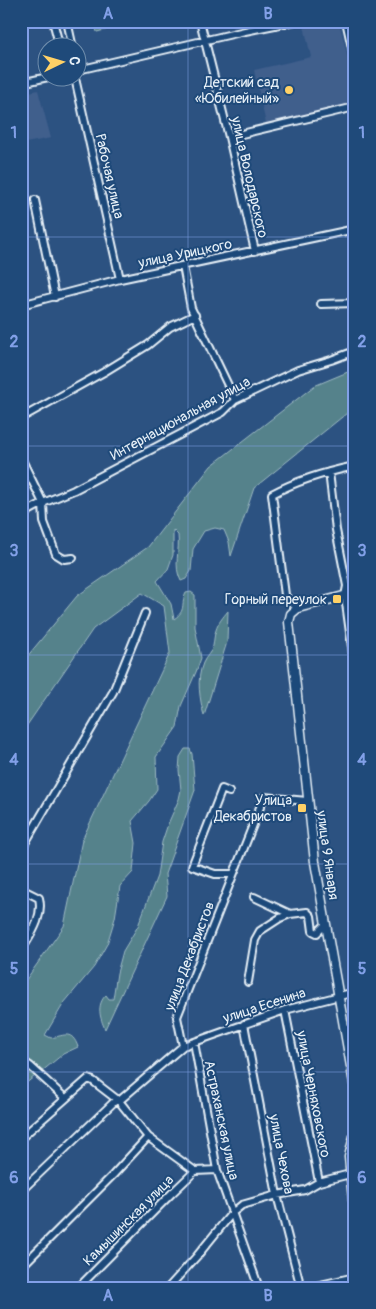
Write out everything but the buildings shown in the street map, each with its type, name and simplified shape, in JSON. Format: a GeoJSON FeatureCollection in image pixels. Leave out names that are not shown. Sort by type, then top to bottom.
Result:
{"type":"FeatureCollection","features":[{"type":"Feature","properties":{"kind":"main road"},"geometry":{"type":"LineString","coordinates":[[298,608],[355,593]]}},
{"type":"Feature","properties":{"kind":"main road","name":"улица 9 Января"},"geometry":{"type":"LineString","coordinates":[[298,608],[291,614],[288,622],[307,801],[315,862],[355,1089]]}},
{"type":"Feature","properties":{"kind":"main road"},"geometry":{"type":"LineString","coordinates":[[355,1132],[349,1157],[352,1200],[355,1207]]}},
{"type":"Feature","properties":{"kind":"street"},"geometry":{"type":"LineString","coordinates":[[54,21],[58,38]]}},
{"type":"Feature","properties":{"kind":"street"},"geometry":{"type":"LineString","coordinates":[[67,21],[71,38]]}},
{"type":"Feature","properties":{"kind":"street","name":"улица Володарского"},"geometry":{"type":"LineString","coordinates":[[200,21],[255,250]]}},
{"type":"Feature","properties":{"kind":"street"},"geometry":{"type":"LineString","coordinates":[[88,66],[295,21]]}},
{"type":"Feature","properties":{"kind":"street"},"geometry":{"type":"LineString","coordinates":[[346,21],[355,61]]}},
{"type":"Feature","properties":{"kind":"street"},"geometry":{"type":"LineString","coordinates":[[21,83],[38,79]]}},
{"type":"Feature","properties":{"kind":"street","name":"Рабочая улица"},"geometry":{"type":"LineString","coordinates":[[77,88],[120,279]]}},
{"type":"Feature","properties":{"kind":"street"},"geometry":{"type":"LineString","coordinates":[[228,137],[355,107]]}},
{"type":"Feature","properties":{"kind":"street"},"geometry":{"type":"LineString","coordinates":[[34,200],[55,297]]}},
{"type":"Feature","properties":{"kind":"street","name":"улица Урицкого"},"geometry":{"type":"LineString","coordinates":[[21,306],[120,279],[355,228]]}},
{"type":"Feature","properties":{"kind":"street"},"geometry":{"type":"LineString","coordinates":[[183,266],[194,315],[235,400]]}},
{"type":"Feature","properties":{"kind":"street"},"geometry":{"type":"LineString","coordinates":[[321,304],[355,303]]}},
{"type":"Feature","properties":{"kind":"street"},"geometry":{"type":"LineString","coordinates":[[21,418],[104,372],[148,345],[170,327],[194,315]]}},
{"type":"Feature","properties":{"kind":"street","name":"Интернациональная улица"},"geometry":{"type":"LineString","coordinates":[[21,515],[74,490],[223,412],[235,400],[298,370],[355,351]]}},
{"type":"Feature","properties":{"kind":"street"},"geometry":{"type":"LineString","coordinates":[[21,458],[43,503],[44,522],[56,554],[64,559],[73,558]]}},
{"type":"Feature","properties":{"kind":"street"},"geometry":{"type":"LineString","coordinates":[[298,608],[285,595],[272,494],[288,485],[355,466]]}},
{"type":"Feature","properties":{"kind":"street"},"geometry":{"type":"LineString","coordinates":[[329,472],[336,530],[347,586],[345,596],[355,669]]}},
{"type":"Feature","properties":{"kind":"street"},"geometry":{"type":"LineString","coordinates":[[21,850],[113,692],[145,613]]}},
{"type":"Feature","properties":{"kind":"street"},"geometry":{"type":"LineString","coordinates":[[229,792],[222,790],[192,866],[215,874],[233,874]]}},
{"type":"Feature","properties":{"kind":"street","name":"улица Декабристов"},"geometry":{"type":"LineString","coordinates":[[183,1046],[177,1017],[264,797],[307,801]]}},
{"type":"Feature","properties":{"kind":"street"},"geometry":{"type":"LineString","coordinates":[[21,889],[39,898],[40,903],[38,920],[26,943]]}},
{"type":"Feature","properties":{"kind":"street"},"geometry":{"type":"LineString","coordinates":[[254,897],[290,914]]}},
{"type":"Feature","properties":{"kind":"street"},"geometry":{"type":"LineString","coordinates":[[248,982],[255,940],[260,931],[280,918],[290,914],[307,912],[311,916],[313,931],[317,933],[326,924]]}},
{"type":"Feature","properties":{"kind":"street","name":"улица Есенина"},"geometry":{"type":"LineString","coordinates":[[183,1046],[285,1010],[355,992]]}},
{"type":"Feature","properties":{"kind":"street","name":"улица Черняховского"},"geometry":{"type":"LineString","coordinates":[[285,1010],[319,1182]]}},
{"type":"Feature","properties":{"kind":"street","name":"улица Чехова"},"geometry":{"type":"LineString","coordinates":[[244,1024],[277,1195],[301,1288]]}},
{"type":"Feature","properties":{"kind":"street","name":"Астраханская улица"},"geometry":{"type":"LineString","coordinates":[[194,1042],[217,1170],[259,1288]]}},
{"type":"Feature","properties":{"kind":"street"},"geometry":{"type":"LineString","coordinates":[[21,1191],[101,1113],[115,1101],[119,1101],[183,1046]]}},
{"type":"Feature","properties":{"kind":"street"},"geometry":{"type":"LineString","coordinates":[[21,1060],[65,1098]]}},
{"type":"Feature","properties":{"kind":"street"},"geometry":{"type":"LineString","coordinates":[[21,1138],[88,1078],[119,1101],[148,1137],[196,1171],[217,1170]]}},
{"type":"Feature","properties":{"kind":"street"},"geometry":{"type":"LineString","coordinates":[[21,1266],[113,1175],[148,1137]]}},
{"type":"Feature","properties":{"kind":"street","name":"Камышинская улица"},"geometry":{"type":"LineString","coordinates":[[78,1288],[196,1171]]}},
{"type":"Feature","properties":{"kind":"street"},"geometry":{"type":"LineString","coordinates":[[168,1288],[232,1213],[242,1205],[277,1195],[305,1190],[319,1182],[350,1174]]}},
{"type":"Feature","properties":{"kind":"street"},"geometry":{"type":"LineString","coordinates":[[307,1288],[355,1277]]}},
{"type":"Feature","properties":{"kind":"shaded area"},"geometry":{"type":"Polygon","coordinates":[[[325,21],[339,21],[355,87],[355,103],[266,124],[254,70],[311,57],[304,26],[325,21]]]}},
{"type":"Feature","properties":{"kind":"shaded area"},"geometry":{"type":"Polygon","coordinates":[[[38,90],[51,138],[21,144],[21,94],[38,90]]]}},
{"type":"Feature","properties":{"kind":"green space"},"geometry":{"type":"Polygon","coordinates":[[[94,21],[140,21],[97,32],[94,21]]]}},
{"type":"Feature","properties":{"kind":"green space"},"geometry":{"type":"Polygon","coordinates":[[[355,369],[355,409],[352,409],[254,488],[231,556],[229,542],[224,530],[215,528],[204,531],[193,549],[191,571],[186,579],[181,581],[177,570],[178,535],[173,530],[173,555],[168,569],[157,581],[171,604],[174,619],[181,613],[186,593],[191,592],[195,595],[195,627],[201,658],[181,706],[177,727],[156,757],[157,789],[132,821],[136,843],[133,872],[120,886],[115,918],[107,944],[94,967],[64,1003],[45,1035],[51,1038],[64,1035],[71,1036],[78,1047],[63,1054],[41,1072],[21,1055],[21,999],[23,984],[64,926],[82,840],[170,653],[164,606],[142,593],[93,629],[21,734],[21,664],[77,596],[148,547],[211,466],[314,386],[355,369]]]}},
{"type":"Feature","properties":{"kind":"green space"},"geometry":{"type":"Polygon","coordinates":[[[228,611],[227,642],[204,716],[199,690],[201,669],[213,646],[218,625],[228,611]]]}},
{"type":"Feature","properties":{"kind":"green space"},"geometry":{"type":"Polygon","coordinates":[[[185,749],[190,749],[192,754],[195,790],[165,874],[167,896],[105,1029],[100,1016],[101,1003],[106,995],[109,999],[113,999],[123,951],[138,926],[157,876],[162,842],[181,790],[180,757],[185,749]]]}},
{"type":"Feature","properties":{"kind":"green space"},"geometry":{"type":"Polygon","coordinates":[[[29,1070],[35,1076],[24,1085],[24,1093],[21,1099],[21,1071],[29,1070]]]}},
{"type":"Feature","properties":{"kind":"place","name":"Детский сад «Юбилейный»"},"geometry":{"type":"Point","coordinates":[289,90]}},
{"type":"Feature","properties":{"kind":"place","name":"Горный переулок"},"geometry":{"type":"Point","coordinates":[337,599]}},
{"type":"Feature","properties":{"kind":"place","name":"Улица Декабристов"},"geometry":{"type":"Point","coordinates":[302,808]}}]}
